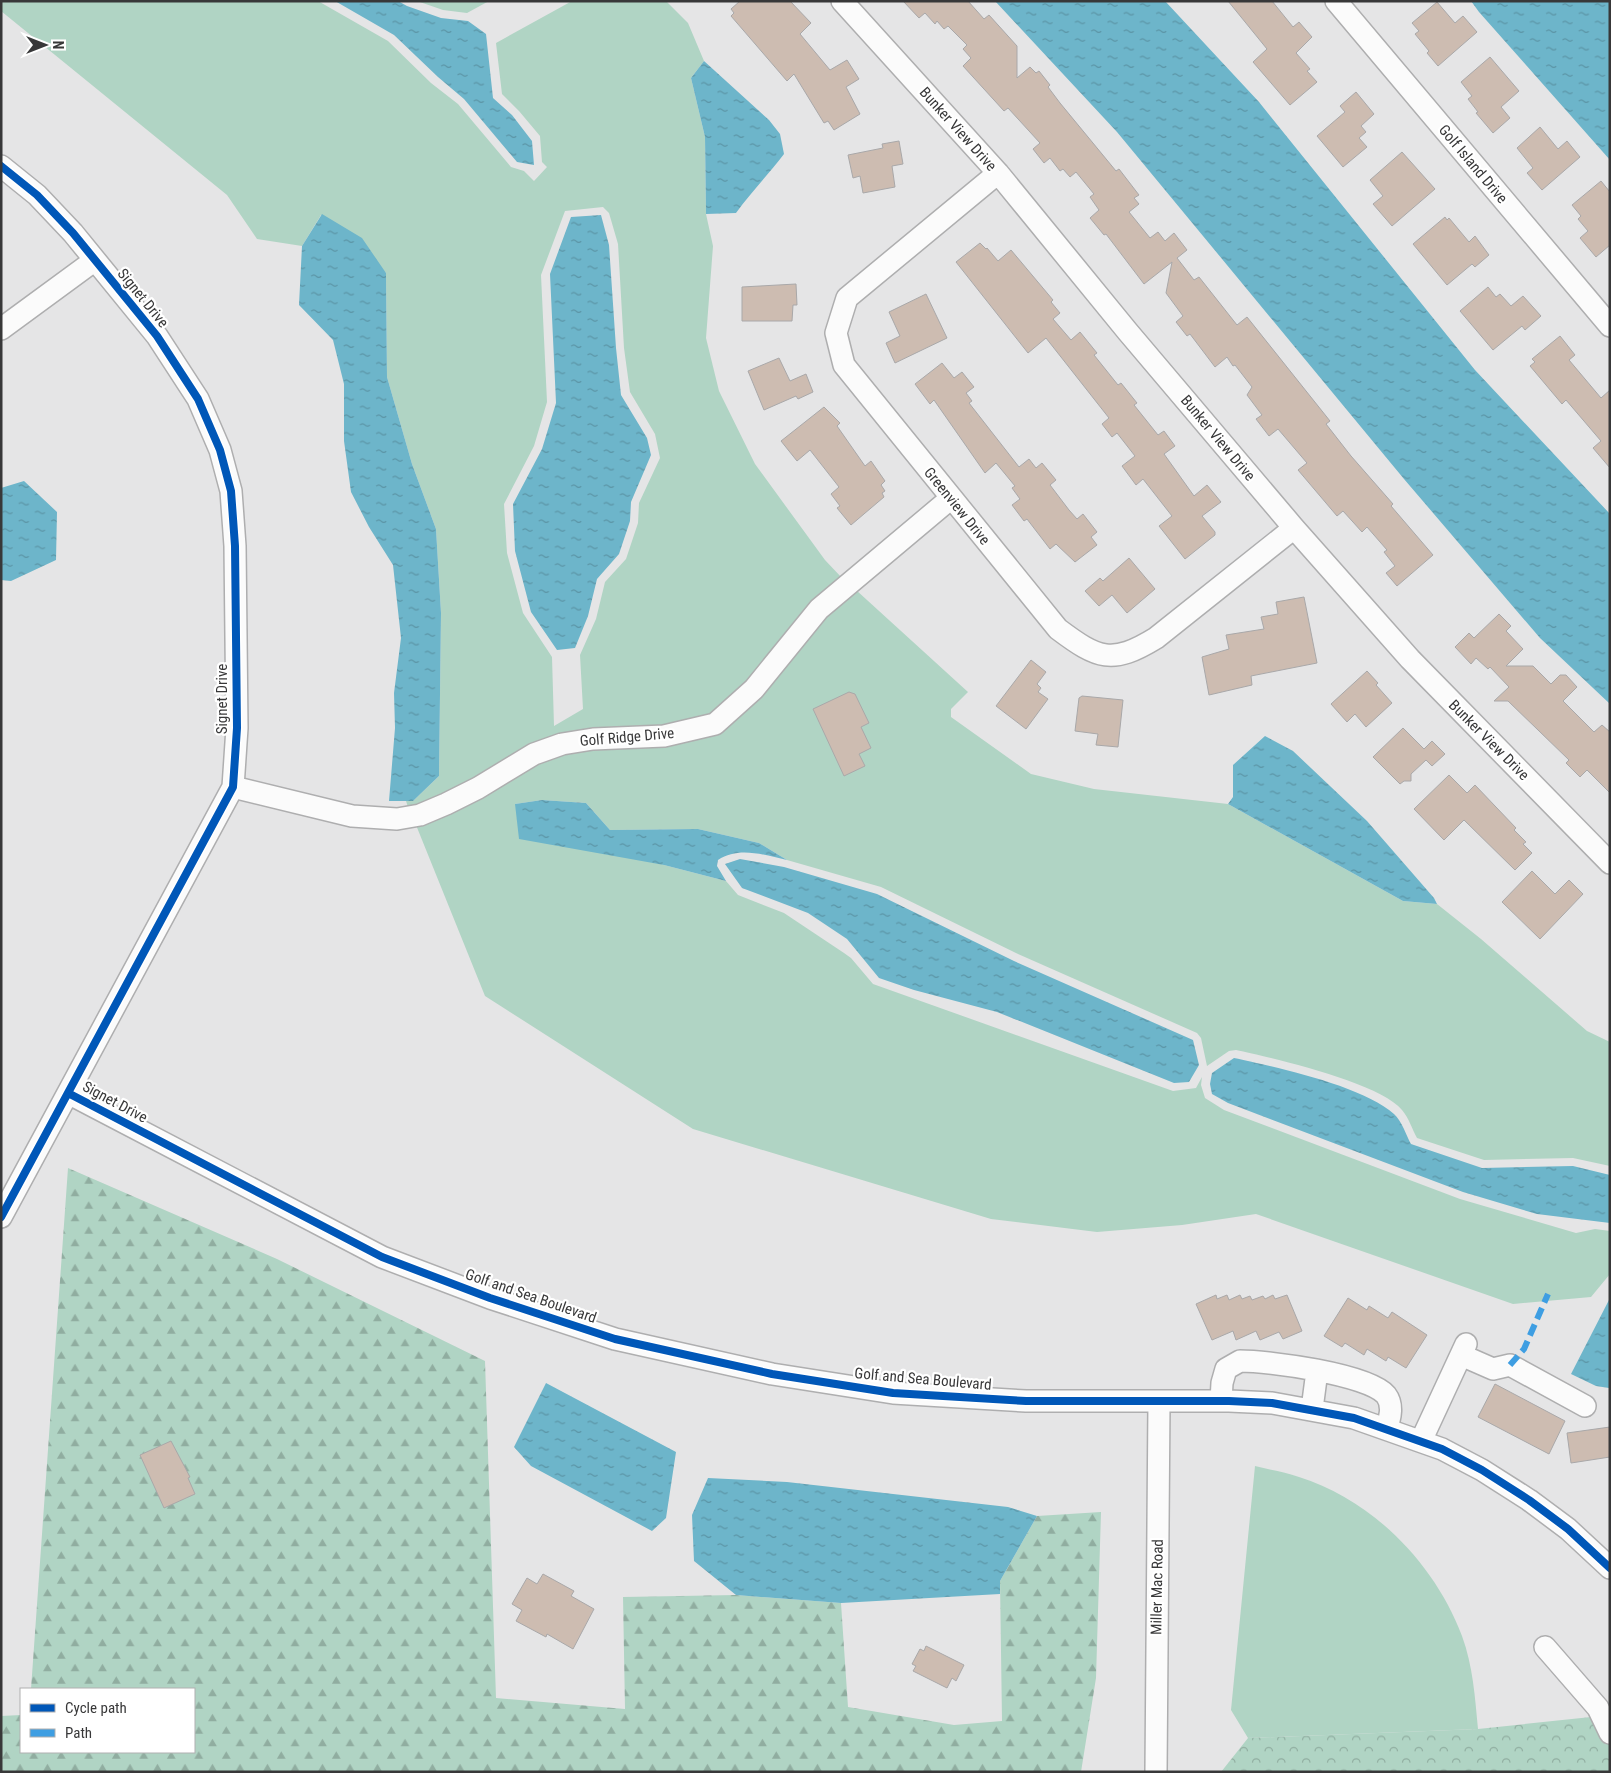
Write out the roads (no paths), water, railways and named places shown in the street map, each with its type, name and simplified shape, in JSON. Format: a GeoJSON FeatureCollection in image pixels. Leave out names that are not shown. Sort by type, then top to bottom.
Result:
{"type":"FeatureCollection","features":[{"type":"Feature","properties":{"kind":"street","name":"Bunker View Drive"},"geometry":{"type":"LineString","coordinates":[[842,1],[998,173],[1128,332],[1294,528],[1410,659],[1610,863]]}},
{"type":"Feature","properties":{"kind":"street","name":"Golf Island Drive"},"geometry":{"type":"LineString","coordinates":[[1336,1],[1610,326]]}},
{"type":"Feature","properties":{"kind":"street","name":"Signet Drive"},"geometry":{"type":"LineString","coordinates":[[1,166],[37,194],[95,260],[157,336],[198,399],[220,450],[231,491],[236,546],[237,728],[233,787],[68,1092],[226,1176]]}},
{"type":"Feature","properties":{"kind":"street","name":"Greenview Drive"},"geometry":{"type":"LineString","coordinates":[[998,173],[847,298],[836,333],[844,365],[950,499],[1058,629],[1085,649],[1111,657],[1133,652],[1156,638],[1294,528]]}},
{"type":"Feature","properties":{"kind":"street"},"geometry":{"type":"LineString","coordinates":[[1,329],[95,260]]}},
{"type":"Feature","properties":{"kind":"street","name":"Golf Ridge Drive"},"geometry":{"type":"LineString","coordinates":[[233,787],[352,816],[397,819],[420,815],[446,804],[478,788],[534,754],[562,744],[593,739],[664,736],[715,724],[754,689],[819,609],[950,499]]}},
{"type":"Feature","properties":{"kind":"street"},"geometry":{"type":"LineString","coordinates":[[1,1217],[68,1092]]}},
{"type":"Feature","properties":{"kind":"street","name":"Golf and Sea Boulevard"},"geometry":{"type":"LineString","coordinates":[[226,1176],[382,1257],[490,1298],[615,1339],[772,1374],[893,1393],[1026,1401],[1221,1401],[1272,1403],[1312,1409],[1386,1428],[1421,1440],[1482,1470],[1529,1500],[1568,1529],[1609,1565]]}},
{"type":"Feature","properties":{"kind":"street"},"geometry":{"type":"LineString","coordinates":[[1421,1440],[1464,1349],[1493,1369],[1510,1365],[1585,1406]]}},
{"type":"Feature","properties":{"kind":"street"},"geometry":{"type":"LineString","coordinates":[[1221,1401],[1222,1383],[1226,1369],[1240,1361],[1338,1374],[1364,1382],[1384,1393],[1390,1400],[1386,1428]]}},
{"type":"Feature","properties":{"kind":"street"},"geometry":{"type":"LineString","coordinates":[[1312,1409],[1317,1371]]}},
{"type":"Feature","properties":{"kind":"street","name":"Miller Mac Road"},"geometry":{"type":"LineString","coordinates":[[1156,1772],[1159,1402]]}},
{"type":"Feature","properties":{"kind":"street"},"geometry":{"type":"LineString","coordinates":[[1545,1647],[1598,1708],[1610,1733]]}},
{"type":"Feature","properties":{"kind":"water"},"geometry":{"type":"Polygon","coordinates":[[[335,1],[398,1],[441,18],[468,21],[486,34],[493,98],[512,115],[532,141],[534,165],[517,162],[464,99],[394,35],[335,1]]]}},
{"type":"Feature","properties":{"kind":"water"},"geometry":{"type":"Polygon","coordinates":[[[995,1],[1165,1],[1259,102],[1475,370],[1610,514],[1610,704],[1540,638],[1404,479],[1117,132],[995,1]]]}},
{"type":"Feature","properties":{"kind":"water"},"geometry":{"type":"Polygon","coordinates":[[[1471,1],[1610,1],[1610,160],[1479,12],[1471,1]]]}},
{"type":"Feature","properties":{"kind":"water"},"geometry":{"type":"Polygon","coordinates":[[[704,61],[769,120],[780,134],[784,154],[736,213],[706,214],[705,137],[691,78],[704,61]]]}},
{"type":"Feature","properties":{"kind":"water"},"geometry":{"type":"Polygon","coordinates":[[[322,214],[362,238],[386,273],[387,377],[412,464],[436,529],[441,613],[439,776],[413,801],[389,801],[395,728],[394,693],[401,638],[393,565],[369,527],[351,492],[344,441],[344,384],[333,340],[299,305],[302,246],[322,214]]]}},
{"type":"Feature","properties":{"kind":"water"},"geometry":{"type":"Polygon","coordinates":[[[601,215],[609,245],[621,395],[647,438],[651,455],[631,502],[630,521],[619,554],[597,579],[588,616],[575,648],[557,650],[531,612],[515,551],[513,504],[542,449],[556,403],[550,274],[571,217],[601,215]]]}},
{"type":"Feature","properties":{"kind":"water"},"geometry":{"type":"Polygon","coordinates":[[[24,481],[57,512],[56,560],[11,581],[1,580],[1,488],[24,481]]]}},
{"type":"Feature","properties":{"kind":"water"},"geometry":{"type":"Polygon","coordinates":[[[1265,736],[1293,751],[1367,821],[1434,898],[1437,904],[1403,901],[1228,804],[1233,797],[1233,765],[1265,736]]]}},
{"type":"Feature","properties":{"kind":"water"},"geometry":{"type":"Polygon","coordinates":[[[542,800],[586,803],[610,830],[698,829],[759,843],[787,860],[761,854],[734,853],[718,860],[717,866],[726,881],[664,865],[519,839],[515,804],[542,800]]]}},
{"type":"Feature","properties":{"kind":"water"},"geometry":{"type":"Polygon","coordinates":[[[740,859],[784,867],[877,894],[1014,961],[1193,1040],[1199,1065],[1189,1082],[1174,1083],[997,1012],[914,990],[879,978],[847,939],[808,913],[742,888],[725,864],[740,859]]]}},
{"type":"Feature","properties":{"kind":"water"},"geometry":{"type":"Polygon","coordinates":[[[1234,1058],[1318,1079],[1362,1095],[1380,1104],[1397,1117],[1411,1144],[1482,1168],[1573,1166],[1610,1175],[1610,1223],[1537,1214],[1463,1192],[1228,1103],[1212,1094],[1210,1084],[1212,1073],[1234,1058]]]}},
{"type":"Feature","properties":{"kind":"water"},"geometry":{"type":"Polygon","coordinates":[[[1610,1298],[1609,1388],[1596,1386],[1571,1374],[1610,1298]]]}},
{"type":"Feature","properties":{"kind":"water"},"geometry":{"type":"Polygon","coordinates":[[[546,1383],[676,1452],[666,1518],[652,1531],[531,1466],[514,1447],[546,1383]]]}},
{"type":"Feature","properties":{"kind":"water"},"geometry":{"type":"Polygon","coordinates":[[[708,1478],[787,1482],[1008,1507],[1037,1516],[1000,1581],[1000,1594],[841,1603],[736,1595],[694,1561],[692,1515],[708,1478]]]}}]}
